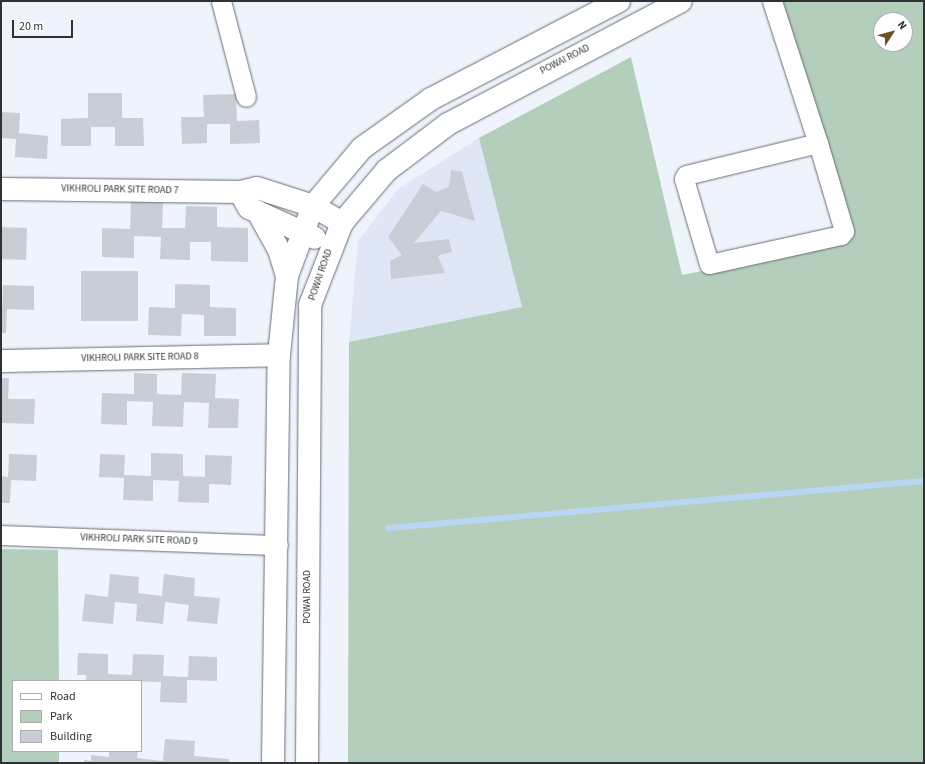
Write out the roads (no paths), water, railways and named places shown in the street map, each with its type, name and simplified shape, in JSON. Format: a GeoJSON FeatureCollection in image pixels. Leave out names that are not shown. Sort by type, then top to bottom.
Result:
{"type":"FeatureCollection","features":[{"type":"Feature","properties":{"kind":"main road"},"geometry":{"type":"LineString","coordinates":[[273,763],[278,545],[279,355],[287,276],[302,232],[313,206],[362,148],[431,99],[619,1]]}},
{"type":"Feature","properties":{"kind":"main road","name":"POWAI ROAD"},"geometry":{"type":"LineString","coordinates":[[307,763],[310,305],[331,246],[342,223],[387,170],[448,124],[681,1]]}},
{"type":"Feature","properties":{"kind":"main road","name":"VIKHROLI PARK SITE ROAD 7"},"geometry":{"type":"LineString","coordinates":[[1,189],[240,192],[256,188],[313,206],[342,223]]}},
{"type":"Feature","properties":{"kind":"main road"},"geometry":{"type":"LineString","coordinates":[[240,192],[249,208],[331,246]]}},
{"type":"Feature","properties":{"kind":"main road"},"geometry":{"type":"LineString","coordinates":[[258,212],[279,250],[287,276]]}},
{"type":"Feature","properties":{"kind":"main road","name":"VIKHROLI PARK SITE ROAD 8"},"geometry":{"type":"LineString","coordinates":[[1,361],[279,355]]}},
{"type":"Feature","properties":{"kind":"street"},"geometry":{"type":"LineString","coordinates":[[221,1],[246,97]]}},
{"type":"Feature","properties":{"kind":"street"},"geometry":{"type":"LineString","coordinates":[[772,1],[818,143],[843,233],[709,264],[684,179],[686,175],[818,143]]}},
{"type":"Feature","properties":{"kind":"street","name":"VIKHROLI PARK SITE ROAD 9"},"geometry":{"type":"LineString","coordinates":[[1,535],[278,545]]}},
{"type":"Feature","properties":{"kind":"waterway"},"geometry":{"type":"LineString","coordinates":[[389,528],[924,481]]}}]}
